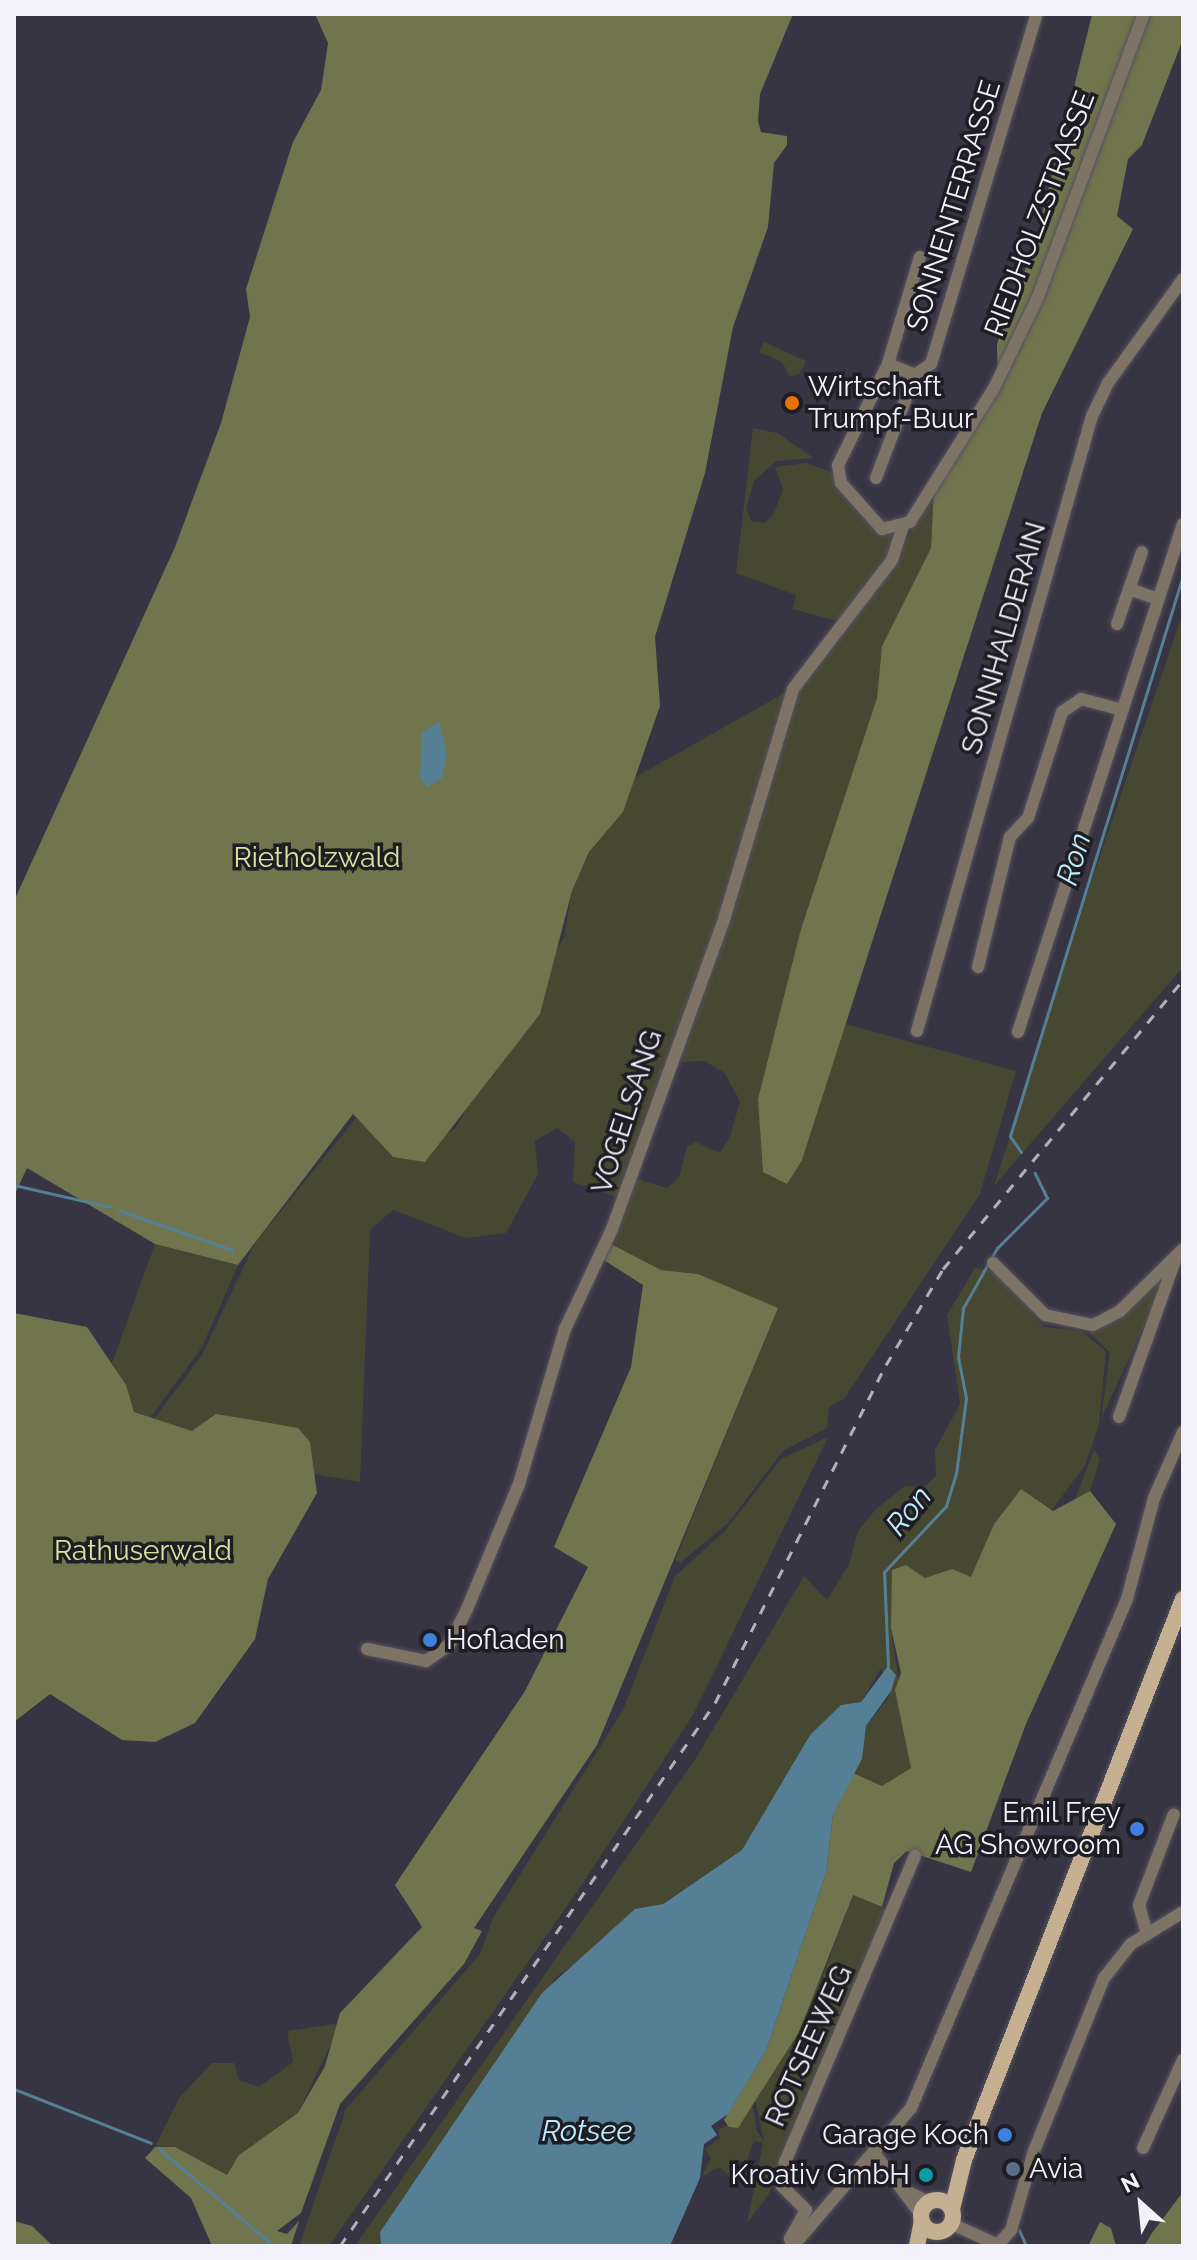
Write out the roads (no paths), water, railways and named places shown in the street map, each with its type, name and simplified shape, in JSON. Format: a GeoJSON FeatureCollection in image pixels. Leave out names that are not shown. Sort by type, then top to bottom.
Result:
{"type":"FeatureCollection","features":[{"type":"Feature","properties":{"kind":"main road"},"geometry":{"type":"LineString","coordinates":[[942,2228],[964,2160],[1183,1599]]}},
{"type":"Feature","properties":{"kind":"main road"},"geometry":{"type":"LineString","coordinates":[[917,2246],[926,2210],[964,2160]]}},
{"type":"Feature","properties":{"kind":"main road"},"geometry":{"type":"LineString","coordinates":[[926,2210],[942,2228]]}},
{"type":"Feature","properties":{"kind":"main road"},"geometry":{"type":"LineString","coordinates":[[926,2210],[942,2228]]}},
{"type":"Feature","properties":{"kind":"street","name":"SONNENTERRASSE"},"geometry":{"type":"LineString","coordinates":[[888,364],[915,375],[931,364],[1037,14]]}},
{"type":"Feature","properties":{"kind":"street","name":"RIEDHOLZSTRASSE"},"geometry":{"type":"LineString","coordinates":[[903,527],[1017,343],[1144,14]]}},
{"type":"Feature","properties":{"kind":"street"},"geometry":{"type":"LineString","coordinates":[[903,527],[867,520],[837,471],[888,364],[920,257]]}},
{"type":"Feature","properties":{"kind":"street","name":"SONNHALDERAIN"},"geometry":{"type":"LineString","coordinates":[[917,1031],[1092,416],[1108,383],[1183,279]]}},
{"type":"Feature","properties":{"kind":"street"},"geometry":{"type":"LineString","coordinates":[[876,478],[915,375]]}},
{"type":"Feature","properties":{"kind":"street"},"geometry":{"type":"LineString","coordinates":[[1018,1032],[1183,524]]}},
{"type":"Feature","properties":{"kind":"street","name":"VOGELSANG"},"geometry":{"type":"LineString","coordinates":[[367,1649],[426,1661],[442,1654],[461,1622],[503,1527],[565,1329],[612,1229],[725,916],[788,701],[892,560],[903,527]]}},
{"type":"Feature","properties":{"kind":"street"},"geometry":{"type":"LineString","coordinates":[[1117,624],[1142,552]]}},
{"type":"Feature","properties":{"kind":"street"},"geometry":{"type":"LineString","coordinates":[[1129,589],[1158,599]]}},
{"type":"Feature","properties":{"kind":"street"},"geometry":{"type":"LineString","coordinates":[[978,967],[1010,837],[1028,818],[1062,712],[1081,699],[1123,710]]}},
{"type":"Feature","properties":{"kind":"street"},"geometry":{"type":"LineString","coordinates":[[993,1263],[1045,1315],[1093,1325],[1111,1318],[1181,1250]]}},
{"type":"Feature","properties":{"kind":"street"},"geometry":{"type":"LineString","coordinates":[[1119,1417],[1181,1250]]}},
{"type":"Feature","properties":{"kind":"street"},"geometry":{"type":"LineString","coordinates":[[793,2246],[876,2155],[911,2108],[1021,1855],[1127,1599],[1154,1498],[1183,1432]]}},
{"type":"Feature","properties":{"kind":"street"},"geometry":{"type":"LineString","coordinates":[[1146,1931],[1139,1905],[1174,1814]]}},
{"type":"Feature","properties":{"kind":"street","name":"ROTSEEWEG"},"geometry":{"type":"LineString","coordinates":[[793,2246],[790,2239],[806,2210],[782,2186],[785,2162],[915,1855]]}},
{"type":"Feature","properties":{"kind":"street"},"geometry":{"type":"LineString","coordinates":[[942,2228],[998,2246],[1011,2230],[1047,2117],[1104,1978],[1146,1931],[1183,1912]]}},
{"type":"Feature","properties":{"kind":"street"},"geometry":{"type":"LineString","coordinates":[[1143,2148],[1183,2060]]}},
{"type":"Feature","properties":{"kind":"street"},"geometry":{"type":"LineString","coordinates":[[876,2155],[926,2210]]}},
{"type":"Feature","properties":{"kind":"water"},"geometry":{"type":"Polygon","coordinates":[[[439,722],[447,753],[442,778],[427,787],[420,778],[422,732],[439,722]]]}},
{"type":"Feature","properties":{"kind":"water","name":"Rotsee"},"geometry":{"type":"Polygon","coordinates":[[[888,1666],[896,1675],[891,1691],[866,1726],[862,1759],[833,1814],[826,1873],[766,2051],[728,2114],[711,2126],[717,2135],[704,2144],[700,2178],[670,2246],[381,2246],[380,2232],[542,1993],[635,1909],[663,1904],[742,1850],[810,1735],[841,1705],[861,1702],[888,1666]]]}},
{"type":"Feature","properties":{"kind":"waterway","name":"Ron"},"geometry":{"type":"LineString","coordinates":[[1021,1152],[1010,1136],[1183,575]]}},
{"type":"Feature","properties":{"kind":"waterway","name":"Ron"},"geometry":{"type":"LineString","coordinates":[[888,1666],[884,1572],[946,1506],[956,1474],[966,1398],[958,1357],[963,1308],[997,1248],[1047,1198],[1035,1173]]}},
{"type":"Feature","properties":{"kind":"waterway"},"geometry":{"type":"LineString","coordinates":[[14,1185],[110,1207]]}},
{"type":"Feature","properties":{"kind":"waterway"},"geometry":{"type":"LineString","coordinates":[[118,1210],[232,1250]]}},
{"type":"Feature","properties":{"kind":"waterway"},"geometry":{"type":"LineString","coordinates":[[14,2089],[151,2143]]}},
{"type":"Feature","properties":{"kind":"waterway"},"geometry":{"type":"LineString","coordinates":[[158,2148],[274,2246]]}},
{"type":"Feature","properties":{"kind":"waterway"},"geometry":{"type":"LineString","coordinates":[[1019,2230],[1026,2246]]}},
{"type":"Feature","properties":{"kind":"railway"},"geometry":{"type":"LineString","coordinates":[[340,2246],[715,1703],[886,1365],[943,1269],[1183,980]]}},
{"type":"Feature","properties":{"kind":"place","name":"Wirtschaft Trumpf-Buur"},"geometry":{"type":"Point","coordinates":[792,403]}},
{"type":"Feature","properties":{"kind":"place","name":"Hofladen"},"geometry":{"type":"Point","coordinates":[430,1640]}},
{"type":"Feature","properties":{"kind":"place","name":"Emil Frey AG Showroom"},"geometry":{"type":"Point","coordinates":[1137,1829]}},
{"type":"Feature","properties":{"kind":"place","name":"Garage Koch"},"geometry":{"type":"Point","coordinates":[1005,2135]}},
{"type":"Feature","properties":{"kind":"place","name":"Avia"},"geometry":{"type":"Point","coordinates":[1013,2169]}},
{"type":"Feature","properties":{"kind":"place","name":"Kroativ GmbH"},"geometry":{"type":"Point","coordinates":[926,2175]}},
{"type":"Feature","properties":{"kind":"park label","name":"Rietholzwald"},"geometry":{"type":"Point","coordinates":[317,858]}},
{"type":"Feature","properties":{"kind":"park label","name":"Rathuserwald"},"geometry":{"type":"Point","coordinates":[143,1551]}}]}
